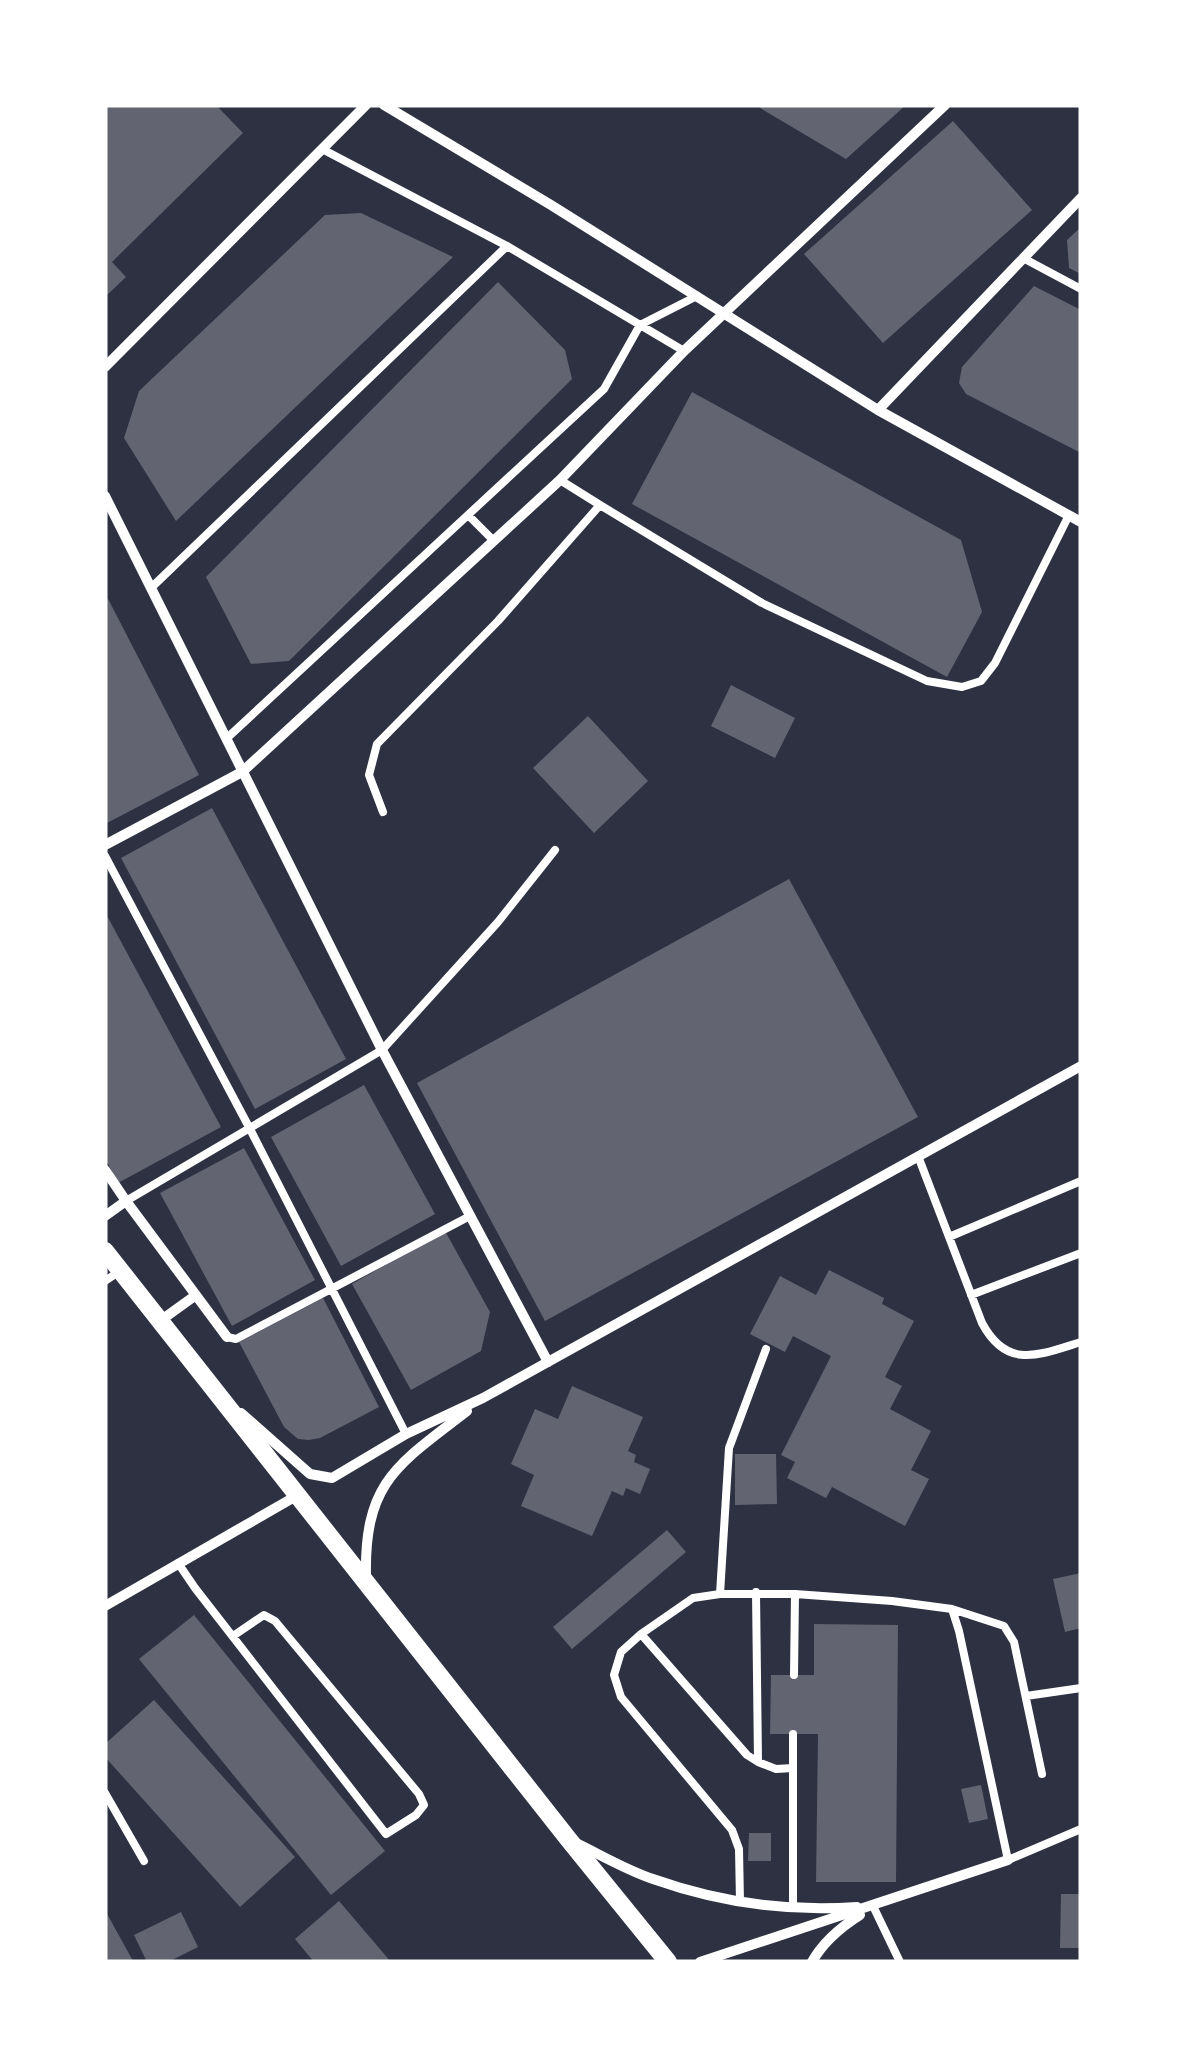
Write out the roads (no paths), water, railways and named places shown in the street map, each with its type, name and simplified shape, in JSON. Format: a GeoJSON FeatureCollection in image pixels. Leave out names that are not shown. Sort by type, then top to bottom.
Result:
{"type":"FeatureCollection","features":[{"type":"Feature","properties":{"kind":"street"},"geometry":{"type":"LineString","coordinates":[[105,367],[366,105]]}},
{"type":"Feature","properties":{"kind":"street"},"geometry":{"type":"LineString","coordinates":[[384,105],[878,410],[1081,522]]}},
{"type":"Feature","properties":{"kind":"street"},"geometry":{"type":"LineString","coordinates":[[105,846],[242,772],[560,480],[723,313],[945,105]]}},
{"type":"Feature","properties":{"kind":"street"},"geometry":{"type":"LineString","coordinates":[[878,410],[1081,198]]}},
{"type":"Feature","properties":{"kind":"street"},"geometry":{"type":"LineString","coordinates":[[105,496],[382,1050],[548,1362]]}},
{"type":"Feature","properties":{"kind":"street"},"geometry":{"type":"LineString","coordinates":[[211,1386],[310,1474],[332,1478],[406,1434],[484,1398],[1080,1066]]}},
{"type":"Feature","properties":{"kind":"street"},"geometry":{"type":"LineString","coordinates":[[105,1170],[228,1337]]}},
{"type":"Feature","properties":{"kind":"street"},"geometry":{"type":"LineString","coordinates":[[105,1216],[126,1201]]}},
{"type":"Feature","properties":{"kind":"street"},"geometry":{"type":"LineString","coordinates":[[105,1251],[112,1276],[160,1321],[668,1962]]}},
{"type":"Feature","properties":{"kind":"street"},"geometry":{"type":"LineString","coordinates":[[160,1321],[196,1295]]}},
{"type":"Feature","properties":{"kind":"street"},"geometry":{"type":"LineString","coordinates":[[366,1583],[365,1544],[377,1494],[405,1458],[484,1398]]}},
{"type":"Feature","properties":{"kind":"street"},"geometry":{"type":"LineString","coordinates":[[105,1606],[298,1494]]}},
{"type":"Feature","properties":{"kind":"street"},"geometry":{"type":"LineString","coordinates":[[568,1840],[652,1879],[740,1902],[792,1908],[874,1906]]}},
{"type":"Feature","properties":{"kind":"street"},"geometry":{"type":"LineString","coordinates":[[700,1962],[1008,1860]]}},
{"type":"Feature","properties":{"kind":"street"},"geometry":{"type":"LineString","coordinates":[[812,1962],[842,1926],[874,1906]]}},
{"type":"Feature","properties":{"kind":"lane"},"geometry":{"type":"LineString","coordinates":[[322,149],[507,246],[684,351]]}},
{"type":"Feature","properties":{"kind":"lane"},"geometry":{"type":"LineString","coordinates":[[152,587],[507,246]]}},
{"type":"Feature","properties":{"kind":"lane"},"geometry":{"type":"LineString","coordinates":[[1022,257],[1081,289]]}},
{"type":"Feature","properties":{"kind":"lane"},"geometry":{"type":"LineString","coordinates":[[226,739],[604,388],[640,325],[696,296]]}},
{"type":"Feature","properties":{"kind":"lane"},"geometry":{"type":"LineString","coordinates":[[560,480],[762,602],[926,680],[962,687],[981,680],[995,662],[1069,516]]}},
{"type":"Feature","properties":{"kind":"lane"},"geometry":{"type":"LineString","coordinates":[[383,812],[369,775],[377,744],[498,621],[600,505]]}},
{"type":"Feature","properties":{"kind":"lane"},"geometry":{"type":"LineString","coordinates":[[468,515],[494,541]]}},
{"type":"Feature","properties":{"kind":"lane"},"geometry":{"type":"LineString","coordinates":[[126,1201],[382,1050],[498,922],[555,850]]}},
{"type":"Feature","properties":{"kind":"lane"},"geometry":{"type":"LineString","coordinates":[[105,856],[406,1434]]}},
{"type":"Feature","properties":{"kind":"lane"},"geometry":{"type":"LineString","coordinates":[[918,1156],[992,1342],[1012,1354],[1040,1354],[1081,1342]]}},
{"type":"Feature","properties":{"kind":"lane"},"geometry":{"type":"LineString","coordinates":[[949,1237],[1081,1181]]}},
{"type":"Feature","properties":{"kind":"lane"},"geometry":{"type":"LineString","coordinates":[[228,1337],[236,1339],[470,1216]]}},
{"type":"Feature","properties":{"kind":"lane"},"geometry":{"type":"LineString","coordinates":[[971,1295],[1081,1253]]}},
{"type":"Feature","properties":{"kind":"lane"},"geometry":{"type":"LineString","coordinates":[[720,1594],[729,1448],[766,1349]]}},
{"type":"Feature","properties":{"kind":"lane"},"geometry":{"type":"LineString","coordinates":[[178,1562],[233,1636],[386,1834],[416,1815],[424,1805],[419,1794],[275,1621],[264,1615],[233,1636]]}},
{"type":"Feature","properties":{"kind":"lane"},"geometry":{"type":"LineString","coordinates":[[756,1592],[758,1762]]}},
{"type":"Feature","properties":{"kind":"lane"},"geometry":{"type":"LineString","coordinates":[[740,1902],[740,1848],[732,1830],[621,1697],[614,1675],[621,1652],[693,1598],[756,1592],[892,1601],[952,1609],[1004,1626],[1014,1642],[1042,1774]]}},
{"type":"Feature","properties":{"kind":"lane"},"geometry":{"type":"LineString","coordinates":[[794,1675],[795,1594]]}},
{"type":"Feature","properties":{"kind":"lane"},"geometry":{"type":"LineString","coordinates":[[952,1609],[1008,1860],[1081,1829]]}},
{"type":"Feature","properties":{"kind":"lane"},"geometry":{"type":"LineString","coordinates":[[641,1634],[746,1755],[776,1769],[793,1768]]}},
{"type":"Feature","properties":{"kind":"lane"},"geometry":{"type":"LineString","coordinates":[[1026,1696],[1081,1688]]}},
{"type":"Feature","properties":{"kind":"lane"},"geometry":{"type":"LineString","coordinates":[[792,1908],[793,1734]]}},
{"type":"Feature","properties":{"kind":"lane"},"geometry":{"type":"LineString","coordinates":[[105,1793],[144,1861]]}},
{"type":"Feature","properties":{"kind":"lane"},"geometry":{"type":"LineString","coordinates":[[874,1906],[900,1962]]}}]}
